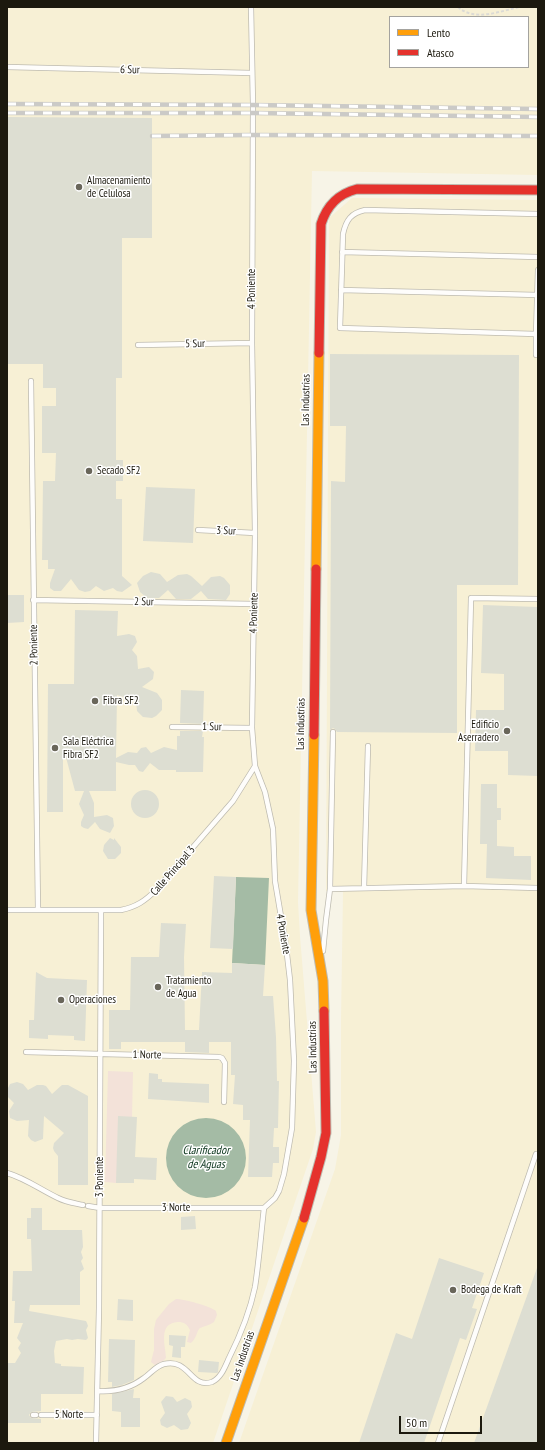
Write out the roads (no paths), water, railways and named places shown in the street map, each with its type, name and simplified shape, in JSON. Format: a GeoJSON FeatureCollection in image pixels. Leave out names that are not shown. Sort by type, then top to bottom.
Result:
{"type":"FeatureCollection","features":[{"type":"Feature","properties":{"kind":"street","name":"Las Industrias"},"geometry":{"type":"LineString","coordinates":[[226,1443],[306,1211],[326,1133],[323,981],[310,910],[320,232],[323,216],[336,198],[343,193],[357,189],[538,190]]}},
{"type":"Feature","properties":{"kind":"lane","name":"4 Poniente"},"geometry":{"type":"LineString","coordinates":[[251,7],[252,343],[255,533],[252,728],[255,766],[265,792],[273,829],[275,881],[288,962],[293,1029],[293,1111],[289,1151],[283,1182],[275,1198],[264,1208]]}},
{"type":"Feature","properties":{"kind":"lane","name":"6 Sur"},"geometry":{"type":"LineString","coordinates":[[7,67],[252,72]]}},
{"type":"Feature","properties":{"kind":"lane"},"geometry":{"type":"LineString","coordinates":[[536,334],[340,328],[343,234],[347,220],[358,211],[538,214]]}},
{"type":"Feature","properties":{"kind":"lane"},"geometry":{"type":"LineString","coordinates":[[342,252],[538,257]]}},
{"type":"Feature","properties":{"kind":"lane"},"geometry":{"type":"LineString","coordinates":[[538,270],[536,334],[536,355],[538,355]]}},
{"type":"Feature","properties":{"kind":"lane"},"geometry":{"type":"LineString","coordinates":[[341,290],[538,295]]}},
{"type":"Feature","properties":{"kind":"lane","name":"5 Sur"},"geometry":{"type":"LineString","coordinates":[[138,345],[252,343]]}},
{"type":"Feature","properties":{"kind":"lane","name":"2 Poniente"},"geometry":{"type":"LineString","coordinates":[[31,381],[38,910]]}},
{"type":"Feature","properties":{"kind":"lane","name":"3 Sur"},"geometry":{"type":"LineString","coordinates":[[198,530],[255,533]]}},
{"type":"Feature","properties":{"kind":"lane"},"geometry":{"type":"LineString","coordinates":[[464,886],[472,598],[538,599]]}},
{"type":"Feature","properties":{"kind":"lane","name":"2 Sur"},"geometry":{"type":"LineString","coordinates":[[33,600],[255,604]]}},
{"type":"Feature","properties":{"kind":"lane","name":"1 Sur"},"geometry":{"type":"LineString","coordinates":[[172,726],[252,728]]}},
{"type":"Feature","properties":{"kind":"lane"},"geometry":{"type":"LineString","coordinates":[[323,981],[324,940],[330,889],[333,732]]}},
{"type":"Feature","properties":{"kind":"lane"},"geometry":{"type":"LineString","coordinates":[[364,888],[368,746]]}},
{"type":"Feature","properties":{"kind":"lane","name":"Calle Principal 3"},"geometry":{"type":"LineString","coordinates":[[7,910],[121,910],[133,908],[146,901],[233,801],[255,766]]}},
{"type":"Feature","properties":{"kind":"lane"},"geometry":{"type":"LineString","coordinates":[[330,889],[464,886],[538,888]]}},
{"type":"Feature","properties":{"kind":"lane","name":"3 Poniente"},"geometry":{"type":"LineString","coordinates":[[96,1443],[100,1208],[101,910]]}},
{"type":"Feature","properties":{"kind":"lane","name":"1 Norte"},"geometry":{"type":"LineString","coordinates":[[26,1052],[219,1057],[222,1058],[225,1064],[224,1102]]}},
{"type":"Feature","properties":{"kind":"lane"},"geometry":{"type":"LineString","coordinates":[[438,1443],[536,1154],[538,1155]]}},
{"type":"Feature","properties":{"kind":"lane"},"geometry":{"type":"LineString","coordinates":[[7,1173],[15,1175],[58,1198],[83,1205]]}},
{"type":"Feature","properties":{"kind":"lane","name":"3 Norte"},"geometry":{"type":"LineString","coordinates":[[88,1206],[100,1208],[264,1208]]}},
{"type":"Feature","properties":{"kind":"lane"},"geometry":{"type":"LineString","coordinates":[[98,1391],[117,1390],[127,1387],[143,1379],[158,1366],[170,1364],[188,1370],[195,1380],[200,1382],[211,1382],[220,1376],[245,1321],[253,1294],[264,1208]]}},
{"type":"Feature","properties":{"kind":"lane","name":"5 Norte"},"geometry":{"type":"LineString","coordinates":[[37,1415],[97,1415]]}},
{"type":"Feature","properties":{"kind":"water"},"geometry":{"type":"Polygon","coordinates":[[[236,877],[269,878],[265,965],[232,963],[236,877]]]}},
{"type":"Feature","properties":{"kind":"water","name":"Clarificador de Aguas"},"geometry":{"type":"Polygon","coordinates":[[[206,1118],[221,1121],[234,1130],[243,1143],[246,1158],[243,1173],[234,1186],[221,1195],[206,1198],[191,1195],[178,1186],[169,1173],[166,1158],[169,1143],[178,1130],[191,1121],[206,1118]]]}},
{"type":"Feature","properties":{"kind":"railway"},"geometry":{"type":"LineString","coordinates":[[7,104],[253,105],[538,109]]}},
{"type":"Feature","properties":{"kind":"railway"},"geometry":{"type":"LineString","coordinates":[[7,113],[253,113],[538,117]]}},
{"type":"Feature","properties":{"kind":"railway"},"geometry":{"type":"LineString","coordinates":[[152,136],[538,136]]}},
{"type":"Feature","properties":{"kind":"place","name":"Almacenamiento de Celulosa"},"geometry":{"type":"Point","coordinates":[79,187]}},
{"type":"Feature","properties":{"kind":"place","name":"Secado SF2"},"geometry":{"type":"Point","coordinates":[89,471]}},
{"type":"Feature","properties":{"kind":"place","name":"Fibra SF2"},"geometry":{"type":"Point","coordinates":[95,701]}},
{"type":"Feature","properties":{"kind":"place","name":"Edificio Aserradero"},"geometry":{"type":"Point","coordinates":[507,731]}},
{"type":"Feature","properties":{"kind":"place","name":"Sala Eléctrica Fibra SF2"},"geometry":{"type":"Point","coordinates":[55,748]}},
{"type":"Feature","properties":{"kind":"place","name":"Tratamiento de Agua"},"geometry":{"type":"Point","coordinates":[158,987]}},
{"type":"Feature","properties":{"kind":"place","name":"Operaciones"},"geometry":{"type":"Point","coordinates":[61,1000]}},
{"type":"Feature","properties":{"kind":"place","name":"Bodega de Kraft"},"geometry":{"type":"Point","coordinates":[453,1290]}}]}
